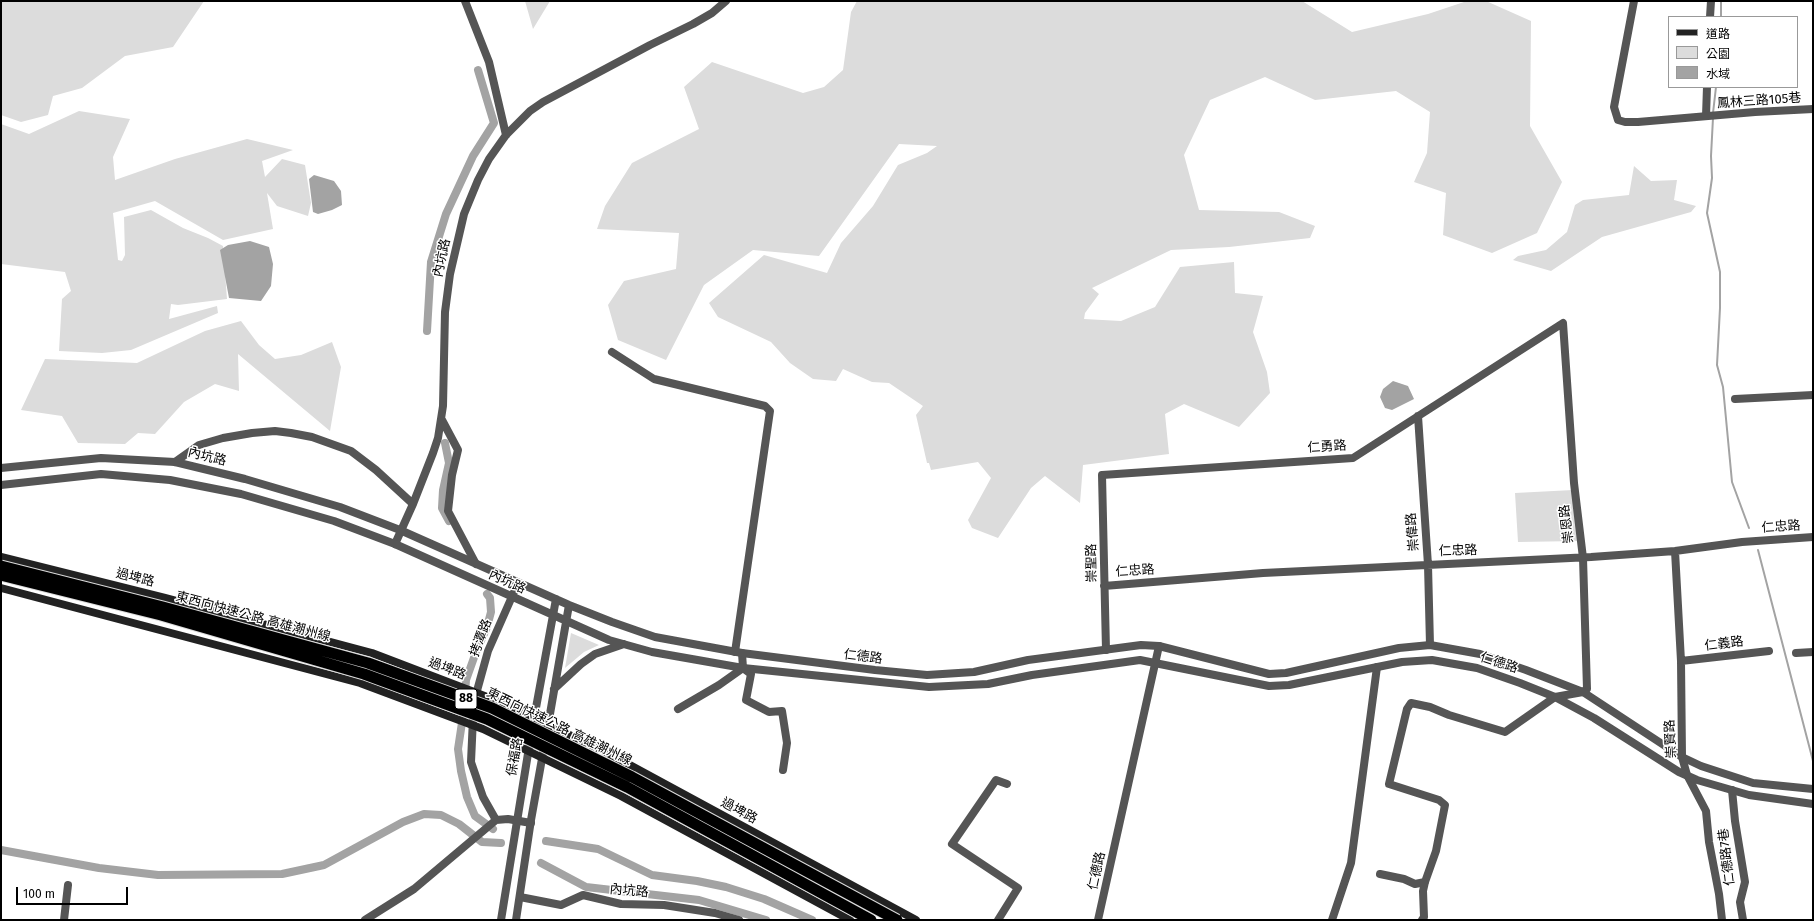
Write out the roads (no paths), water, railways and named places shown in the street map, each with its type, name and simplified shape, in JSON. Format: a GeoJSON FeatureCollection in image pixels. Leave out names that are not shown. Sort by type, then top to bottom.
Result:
{"type":"FeatureCollection","features":[{"type":"Feature","properties":{"kind":"highway","name":"東西向快速公路 高雄潮州線"},"geometry":{"type":"LineString","coordinates":[[1,566],[171,609],[368,663],[492,708],[632,777],[897,920]]}},
{"type":"Feature","properties":{"kind":"highway","name":"東西向快速公路 高雄潮州線"},"geometry":{"type":"LineString","coordinates":[[1,576],[161,616],[356,672],[487,720],[626,787],[871,920]]}},
{"type":"Feature","properties":{"kind":"main road","name":"過埤路"},"geometry":{"type":"LineString","coordinates":[[1,557],[166,598],[372,653],[450,682],[548,724],[604,751],[916,920]]}},
{"type":"Feature","properties":{"kind":"main road"},"geometry":{"type":"LineString","coordinates":[[1,588],[360,683],[470,724],[621,796],[850,920]]}},
{"type":"Feature","properties":{"kind":"street"},"geometry":{"type":"LineString","coordinates":[[465,1],[489,62],[506,135]]}},
{"type":"Feature","properties":{"kind":"street","name":"內坑路"},"geometry":{"type":"LineString","coordinates":[[394,544],[413,504],[433,453],[442,420],[446,295],[455,248],[464,214],[478,180],[489,159],[506,135],[530,111],[543,102],[650,45],[693,24],[712,13],[726,1]]}},
{"type":"Feature","properties":{"kind":"street","name":"鳳林三路105巷"},"geometry":{"type":"LineString","coordinates":[[1634,1],[1614,107],[1618,120],[1625,122],[1638,122],[1813,109]]}},
{"type":"Feature","properties":{"kind":"street"},"geometry":{"type":"LineString","coordinates":[[1710,16],[1711,1]]}},
{"type":"Feature","properties":{"kind":"street","name":"鳳林三路105巷"},"geometry":{"type":"LineString","coordinates":[[1707,88],[1711,116]]}},
{"type":"Feature","properties":{"kind":"street","name":"仁勇路"},"geometry":{"type":"LineString","coordinates":[[1102,475],[1353,458],[1563,324]]}},
{"type":"Feature","properties":{"kind":"street","name":"崇恩路"},"geometry":{"type":"LineString","coordinates":[[1563,324],[1574,483],[1583,558],[1587,689],[1583,692]]}},
{"type":"Feature","properties":{"kind":"street"},"geometry":{"type":"LineString","coordinates":[[612,352],[654,379],[765,406],[770,411],[739,652],[743,668],[751,674],[746,700],[769,712],[782,711],[787,743],[783,770]]}},
{"type":"Feature","properties":{"kind":"street"},"geometry":{"type":"LineString","coordinates":[[1736,399],[1813,395]]}},
{"type":"Feature","properties":{"kind":"street","name":"崇偉路"},"geometry":{"type":"LineString","coordinates":[[1418,416],[1428,565],[1430,645]]}},
{"type":"Feature","properties":{"kind":"street","name":"內坑路"},"geometry":{"type":"LineString","coordinates":[[442,420],[458,450],[452,475],[448,511],[476,564]]}},
{"type":"Feature","properties":{"kind":"street"},"geometry":{"type":"LineString","coordinates":[[175,462],[199,445],[223,438],[252,432],[275,431],[291,433],[312,438],[350,451],[376,470],[413,504]]}},
{"type":"Feature","properties":{"kind":"street","name":"內坑路"},"geometry":{"type":"LineString","coordinates":[[1,468],[101,458],[175,462],[245,479],[340,506],[400,530],[569,605]]}},
{"type":"Feature","properties":{"kind":"street","name":"內坑路"},"geometry":{"type":"LineString","coordinates":[[1,485],[101,474],[170,480],[241,494],[334,521],[394,544],[566,622]]}},
{"type":"Feature","properties":{"kind":"street","name":"崇聖路"},"geometry":{"type":"LineString","coordinates":[[1102,475],[1106,650]]}},
{"type":"Feature","properties":{"kind":"street","name":"仁忠路"},"geometry":{"type":"LineString","coordinates":[[1104,586],[1255,574],[1583,558],[1675,551],[1742,542],[1813,537]]}},
{"type":"Feature","properties":{"kind":"street","name":"崇賢路"},"geometry":{"type":"LineString","coordinates":[[1675,551],[1681,661],[1682,757],[1686,775],[1706,811],[1709,842],[1719,894],[1722,920]]}},
{"type":"Feature","properties":{"kind":"street","name":"拷潭路"},"geometry":{"type":"LineString","coordinates":[[494,821],[483,797],[471,762],[470,724],[474,692],[488,651],[518,583]]}},
{"type":"Feature","properties":{"kind":"street","name":"保福路"},"geometry":{"type":"LineString","coordinates":[[501,920],[528,751],[556,599]]}},
{"type":"Feature","properties":{"kind":"street","name":"仁德路"},"geometry":{"type":"LineString","coordinates":[[569,605],[655,637],[739,652],[875,670],[927,675],[974,672],[1028,660],[1140,645],[1159,646],[1269,674],[1286,673],[1399,648],[1430,645],[1480,654],[1583,692],[1682,757],[1701,766],[1753,783],[1813,789]]}},
{"type":"Feature","properties":{"kind":"street","name":"保福路"},"geometry":{"type":"LineString","coordinates":[[516,920],[531,823],[569,605]]}},
{"type":"Feature","properties":{"kind":"street","name":"仁德路"},"geometry":{"type":"LineString","coordinates":[[566,622],[624,644],[652,652],[743,668],[929,687],[988,684],[1032,675],[1140,660],[1269,686],[1289,686],[1402,662],[1432,660],[1477,668],[1520,683],[1555,698],[1594,718],[1686,775],[1697,780],[1749,795],[1813,804]]}},
{"type":"Feature","properties":{"kind":"street"},"geometry":{"type":"LineString","coordinates":[[554,689],[581,664],[595,654],[624,644]]}},
{"type":"Feature","properties":{"kind":"street","name":"仁德路"},"geometry":{"type":"LineString","coordinates":[[1098,920],[1159,646]]}},
{"type":"Feature","properties":{"kind":"street","name":"仁義路"},"geometry":{"type":"LineString","coordinates":[[1681,661],[1769,651]]}},
{"type":"Feature","properties":{"kind":"street"},"geometry":{"type":"LineString","coordinates":[[1796,654],[1813,652]]}},
{"type":"Feature","properties":{"kind":"street"},"geometry":{"type":"LineString","coordinates":[[1332,920],[1351,863],[1377,667]]}},
{"type":"Feature","properties":{"kind":"street"},"geometry":{"type":"LineString","coordinates":[[678,709],[719,685],[743,668]]}},
{"type":"Feature","properties":{"kind":"street"},"geometry":{"type":"LineString","coordinates":[[1422,920],[1424,917],[1423,891],[1436,850],[1445,804],[1439,800],[1389,784],[1408,709],[1411,703],[1430,707],[1449,715],[1505,732],[1555,698],[1583,692]]}},
{"type":"Feature","properties":{"kind":"street"},"geometry":{"type":"LineString","coordinates":[[998,920],[1018,888],[952,844],[996,780],[1007,784]]}},
{"type":"Feature","properties":{"kind":"street","name":"仁德路7巷"},"geometry":{"type":"LineString","coordinates":[[1732,790],[1735,821],[1745,882],[1740,902],[1743,920]]}},
{"type":"Feature","properties":{"kind":"street"},"geometry":{"type":"LineString","coordinates":[[365,920],[414,889],[494,821],[508,819],[531,823]]}},
{"type":"Feature","properties":{"kind":"street"},"geometry":{"type":"LineString","coordinates":[[1380,874],[1404,879],[1415,884],[1425,882]]}},
{"type":"Feature","properties":{"kind":"street"},"geometry":{"type":"LineString","coordinates":[[64,920],[68,885]]}},
{"type":"Feature","properties":{"kind":"street","name":"內坑路"},"geometry":{"type":"LineString","coordinates":[[520,897],[561,906],[583,895],[621,904],[664,905],[739,920]]}},
{"type":"Feature","properties":{"kind":"water"},"geometry":{"type":"Polygon","coordinates":[[[314,175],[334,181],[341,191],[342,205],[318,214],[313,212],[309,179],[314,175]]]}},
{"type":"Feature","properties":{"kind":"water"},"geometry":{"type":"Polygon","coordinates":[[[250,241],[269,247],[273,264],[271,286],[261,301],[229,298],[220,250],[228,245],[250,241]]]}},
{"type":"Feature","properties":{"kind":"water"},"geometry":{"type":"Polygon","coordinates":[[[1393,381],[1408,386],[1414,399],[1392,410],[1385,408],[1380,397],[1383,389],[1393,381]]]}},
{"type":"Feature","properties":{"kind":"waterway"},"geometry":{"type":"LineString","coordinates":[[1721,1],[1721,16]]}},
{"type":"Feature","properties":{"kind":"waterway"},"geometry":{"type":"LineString","coordinates":[[427,331],[431,262],[446,214],[473,156],[494,123],[478,70]]}},
{"type":"Feature","properties":{"kind":"waterway"},"geometry":{"type":"LineString","coordinates":[[1713,113],[1716,88]]}},
{"type":"Feature","properties":{"kind":"waterway"},"geometry":{"type":"LineString","coordinates":[[1713,118],[1711,156],[1712,178],[1707,213],[1720,272],[1717,365],[1723,387],[1732,482],[1749,528]]}},
{"type":"Feature","properties":{"kind":"waterway"},"geometry":{"type":"LineString","coordinates":[[445,443],[449,463],[443,490],[442,508],[449,521]]}},
{"type":"Feature","properties":{"kind":"waterway"},"geometry":{"type":"LineString","coordinates":[[1758,550],[1813,761]]}},
{"type":"Feature","properties":{"kind":"waterway"},"geometry":{"type":"LineString","coordinates":[[465,695],[466,680],[487,627],[491,612],[490,598],[487,594]]}},
{"type":"Feature","properties":{"kind":"waterway"},"geometry":{"type":"LineString","coordinates":[[463,716],[458,749],[467,797],[475,816],[493,829]]}},
{"type":"Feature","properties":{"kind":"waterway"},"geometry":{"type":"LineString","coordinates":[[1,850],[99,868],[158,875],[282,874],[324,865],[403,822],[424,814],[441,815],[459,824],[482,842],[501,843]]}},
{"type":"Feature","properties":{"kind":"waterway"},"geometry":{"type":"LineString","coordinates":[[546,841],[598,849],[652,875],[697,881],[726,887],[764,899],[812,920]]}},
{"type":"Feature","properties":{"kind":"waterway"},"geometry":{"type":"LineString","coordinates":[[541,863],[586,887],[699,900],[766,920]]}}]}
